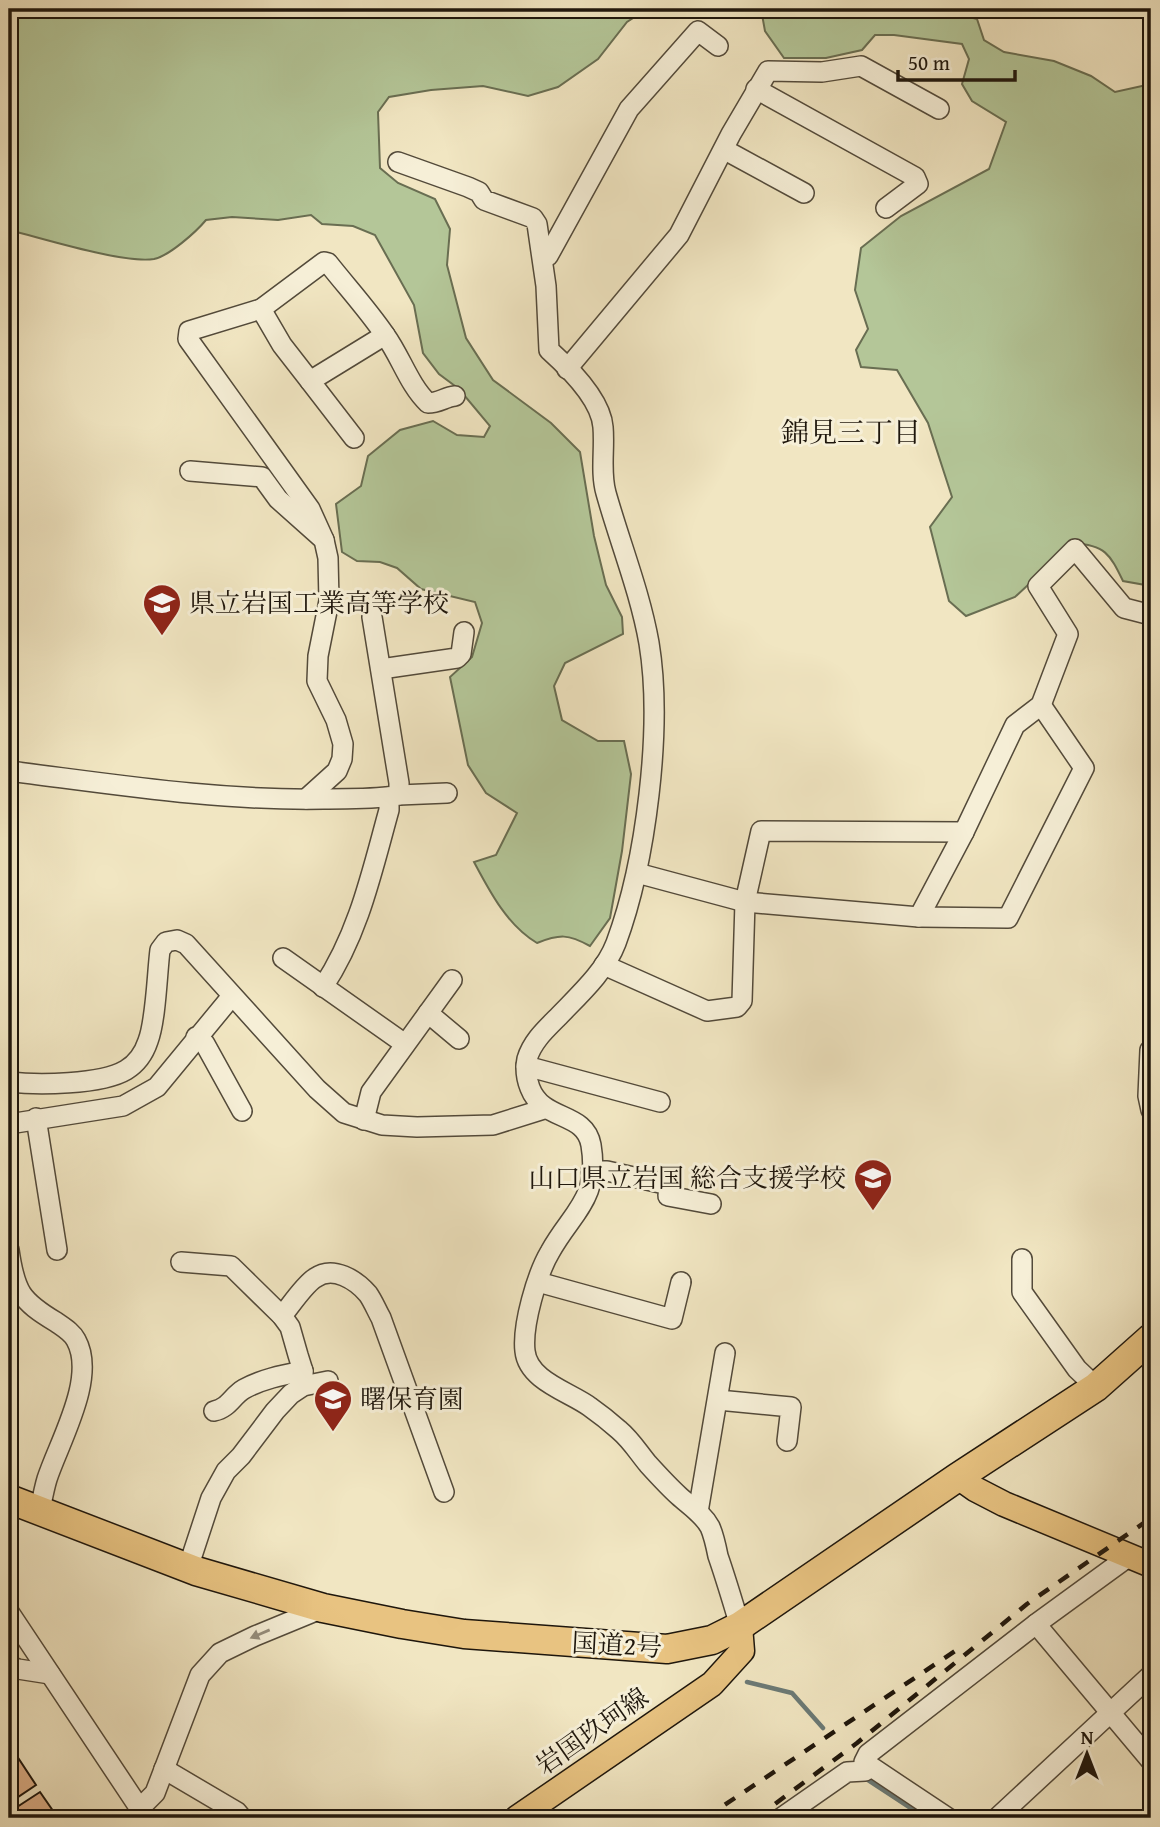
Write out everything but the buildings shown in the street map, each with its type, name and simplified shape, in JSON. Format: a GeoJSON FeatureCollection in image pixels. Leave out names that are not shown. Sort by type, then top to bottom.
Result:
{"type":"FeatureCollection","features":[{"type":"Feature","properties":{"kind":"highway","name":"国道2号"},"geometry":{"type":"LineString","coordinates":[[9,1499],[188,1568],[323,1608],[464,1634],[667,1649],[712,1640],[740,1626],[958,1477],[1096,1387],[1151,1338]]}},
{"type":"Feature","properties":{"kind":"main road"},"geometry":{"type":"LineString","coordinates":[[958,1477],[1004,1504],[1140,1561]]}},
{"type":"Feature","properties":{"kind":"main road","name":"岩国玖珂線"},"geometry":{"type":"LineString","coordinates":[[517,1818],[712,1684],[742,1651],[740,1626]]}},
{"type":"Feature","properties":{"kind":"street"},"geometry":{"type":"LineString","coordinates":[[543,258],[548,256],[629,109],[698,31],[718,46]]}},
{"type":"Feature","properties":{"kind":"street"},"geometry":{"type":"LineString","coordinates":[[567,369],[679,236],[768,71],[822,72],[861,66],[939,109]]}},
{"type":"Feature","properties":{"kind":"street"},"geometry":{"type":"LineString","coordinates":[[756,89],[915,177],[918,184],[886,208]]}},
{"type":"Feature","properties":{"kind":"street"},"geometry":{"type":"LineString","coordinates":[[725,150],[804,193]]}},
{"type":"Feature","properties":{"kind":"street"},"geometry":{"type":"LineString","coordinates":[[398,162],[468,187],[479,192],[484,200],[533,218],[537,224],[543,258],[548,350],[593,398],[600,410],[603,425],[604,488],[641,604],[649,645],[653,691],[652,750],[637,873],[615,947],[590,983],[538,1038],[530,1051],[526,1066],[527,1082],[534,1099],[544,1109],[585,1129],[591,1144],[587,1198],[548,1254],[527,1320],[524,1346],[526,1359],[538,1374],[556,1388],[587,1405],[622,1433],[646,1462],[709,1525],[740,1626]]}},
{"type":"Feature","properties":{"kind":"street"},"geometry":{"type":"LineString","coordinates":[[306,799],[337,771],[342,760],[343,744],[336,720],[318,689],[317,681],[318,656],[329,601],[328,558],[324,541],[310,509],[188,339],[189,331],[261,309],[324,262],[328,263],[385,335],[417,393],[428,403],[455,396]]}},
{"type":"Feature","properties":{"kind":"street"},"geometry":{"type":"LineString","coordinates":[[261,309],[282,345],[354,438]]}},
{"type":"Feature","properties":{"kind":"street"},"geometry":{"type":"LineString","coordinates":[[310,381],[385,335]]}},
{"type":"Feature","properties":{"kind":"street"},"geometry":{"type":"LineString","coordinates":[[190,471],[262,477],[278,499],[324,541]]}},
{"type":"Feature","properties":{"kind":"street"},"geometry":{"type":"LineString","coordinates":[[919,917],[964,832],[1015,725],[1041,705],[1068,634],[1038,586],[1075,549],[1125,608],[1151,615]]}},
{"type":"Feature","properties":{"kind":"street"},"geometry":{"type":"LineString","coordinates":[[323,986],[338,965],[355,929],[399,783],[372,617]]}},
{"type":"Feature","properties":{"kind":"street"},"geometry":{"type":"LineString","coordinates":[[381,670],[457,658],[461,654],[464,632]]}},
{"type":"Feature","properties":{"kind":"street"},"geometry":{"type":"LineString","coordinates":[[637,873],[745,902],[919,917],[1008,918],[1084,768],[1041,705]]}},
{"type":"Feature","properties":{"kind":"street"},"geometry":{"type":"LineString","coordinates":[[9,771],[249,799],[447,793]]}},
{"type":"Feature","properties":{"kind":"street"},"geometry":{"type":"LineString","coordinates":[[604,965],[708,1011],[737,1007],[743,1001],[745,902],[761,831],[964,832]]}},
{"type":"Feature","properties":{"kind":"street"},"geometry":{"type":"LineString","coordinates":[[9,1082],[33,1085],[69,1082],[117,1075],[129,1068],[142,1054],[149,1038],[160,950],[166,942],[177,940],[186,944],[317,1089],[344,1113],[382,1125],[417,1127],[493,1125],[544,1109]]}},
{"type":"Feature","properties":{"kind":"street"},"geometry":{"type":"LineString","coordinates":[[283,958],[405,1044]]}},
{"type":"Feature","properties":{"kind":"street"},"geometry":{"type":"LineString","coordinates":[[364,1121],[371,1092],[452,981]]}},
{"type":"Feature","properties":{"kind":"street"},"geometry":{"type":"LineString","coordinates":[[9,1124],[123,1106],[157,1087],[232,996]]}},
{"type":"Feature","properties":{"kind":"street"},"geometry":{"type":"LineString","coordinates":[[428,1013],[459,1039]]}},
{"type":"Feature","properties":{"kind":"street"},"geometry":{"type":"LineString","coordinates":[[196,1037],[205,1044],[242,1111]]}},
{"type":"Feature","properties":{"kind":"street"},"geometry":{"type":"LineString","coordinates":[[1150,1050],[1148,1096],[1151,1110]]}},
{"type":"Feature","properties":{"kind":"street"},"geometry":{"type":"LineString","coordinates":[[526,1066],[660,1102]]}},
{"type":"Feature","properties":{"kind":"street"},"geometry":{"type":"LineString","coordinates":[[36,1118],[57,1250]]}},
{"type":"Feature","properties":{"kind":"street"},"geometry":{"type":"LineString","coordinates":[[591,1171],[607,1171],[669,1185],[668,1196],[711,1204]]}},
{"type":"Feature","properties":{"kind":"street"},"geometry":{"type":"LineString","coordinates":[[9,1251],[12,1273],[19,1292],[33,1308],[66,1328],[76,1340],[81,1359],[74,1413],[47,1479],[40,1510]]}},
{"type":"Feature","properties":{"kind":"street"},"geometry":{"type":"LineString","coordinates":[[1022,1259],[1022,1292],[1077,1369],[1096,1387]]}},
{"type":"Feature","properties":{"kind":"street"},"geometry":{"type":"LineString","coordinates":[[181,1262],[231,1266],[289,1326],[303,1379]]}},
{"type":"Feature","properties":{"kind":"street"},"geometry":{"type":"LineString","coordinates":[[282,1316],[314,1278],[328,1273],[349,1278],[368,1294],[381,1318],[444,1492]]}},
{"type":"Feature","properties":{"kind":"street"},"geometry":{"type":"LineString","coordinates":[[538,1282],[672,1319],[681,1282]]}},
{"type":"Feature","properties":{"kind":"street"},"geometry":{"type":"LineString","coordinates":[[698,1512],[726,1353]]}},
{"type":"Feature","properties":{"kind":"street"},"geometry":{"type":"LineString","coordinates":[[214,1411],[223,1409],[246,1387],[269,1378],[328,1381]]}},
{"type":"Feature","properties":{"kind":"street"},"geometry":{"type":"LineString","coordinates":[[188,1568],[211,1498],[226,1471],[303,1379]]}},
{"type":"Feature","properties":{"kind":"street"},"geometry":{"type":"LineString","coordinates":[[718,1399],[790,1407],[787,1441]]}},
{"type":"Feature","properties":{"kind":"street"},"geometry":{"type":"LineString","coordinates":[[780,1818],[861,1770],[868,1754],[1036,1624],[1140,1561]]}},
{"type":"Feature","properties":{"kind":"street"},"geometry":{"type":"LineString","coordinates":[[9,1612],[143,1813],[155,1793],[200,1675],[220,1653],[323,1608]]}},
{"type":"Feature","properties":{"kind":"street"},"geometry":{"type":"LineString","coordinates":[[1036,1624],[1151,1761]]}},
{"type":"Feature","properties":{"kind":"street"},"geometry":{"type":"LineString","coordinates":[[9,1665],[50,1674]]}},
{"type":"Feature","properties":{"kind":"street"},"geometry":{"type":"LineString","coordinates":[[996,1818],[1151,1675]]}},
{"type":"Feature","properties":{"kind":"street"},"geometry":{"type":"LineString","coordinates":[[164,1769],[237,1812],[242,1818]]}},
{"type":"Feature","properties":{"kind":"street"},"geometry":{"type":"LineString","coordinates":[[861,1770],[948,1818]]}},
{"type":"Feature","properties":{"kind":"green space"},"geometry":{"type":"Polygon","coordinates":[[[870,7],[952,13],[977,19],[984,40],[1004,52],[1054,61],[1091,76],[1115,92],[1151,84],[1151,586],[1123,581],[1105,553],[1092,546],[1073,543],[1015,597],[966,616],[949,601],[930,527],[952,497],[928,423],[897,370],[861,367],[856,350],[868,329],[855,290],[861,248],[901,216],[989,169],[1006,122],[972,101],[962,84],[969,59],[962,44],[875,35],[862,50],[826,58],[784,58],[765,31],[761,9],[870,7]]]}},
{"type":"Feature","properties":{"kind":"green space"},"geometry":{"type":"Polygon","coordinates":[[[9,9],[647,9],[627,22],[598,59],[558,87],[528,96],[483,86],[431,90],[389,97],[378,112],[380,168],[398,183],[435,199],[450,229],[447,265],[466,338],[493,380],[551,423],[580,452],[594,536],[606,585],[622,617],[623,634],[565,663],[554,686],[562,720],[598,741],[624,741],[631,774],[622,851],[610,918],[590,946],[564,937],[537,943],[526,936],[500,907],[474,862],[496,855],[517,813],[486,793],[468,765],[450,677],[472,657],[482,623],[475,602],[421,589],[397,568],[380,562],[357,561],[342,552],[336,504],[361,486],[368,456],[400,430],[433,421],[457,435],[484,437],[490,426],[459,389],[439,374],[423,353],[414,305],[375,235],[353,226],[322,224],[311,215],[278,220],[232,217],[206,220],[174,249],[154,259],[141,260],[104,254],[9,230],[9,9]]]}},
{"type":"Feature","properties":{"kind":"waterway"},"geometry":{"type":"LineString","coordinates":[[747,1682],[792,1693],[823,1728]]}},
{"type":"Feature","properties":{"kind":"waterway"},"geometry":{"type":"LineString","coordinates":[[865,1778],[926,1818]]}},
{"type":"Feature","properties":{"kind":"railway"},"geometry":{"type":"LineString","coordinates":[[756,1818],[857,1743],[1027,1604],[1151,1518]]}},
{"type":"Feature","properties":{"kind":"railway"},"geometry":{"type":"LineString","coordinates":[[705,1818],[961,1647]]}},
{"type":"Feature","properties":{"kind":"place","name":"県立岩国工業高等学校"},"geometry":{"type":"Point","coordinates":[162,637]}},
{"type":"Feature","properties":{"kind":"place","name":"山口県立岩国 総合支援学校"},"geometry":{"type":"Point","coordinates":[873,1212]}},
{"type":"Feature","properties":{"kind":"place","name":"曙保育園"},"geometry":{"type":"Point","coordinates":[333,1433]}},
{"type":"Feature","properties":{"kind":"district","name":"錦見三丁目"},"geometry":{"type":"Point","coordinates":[851,432]}}]}
